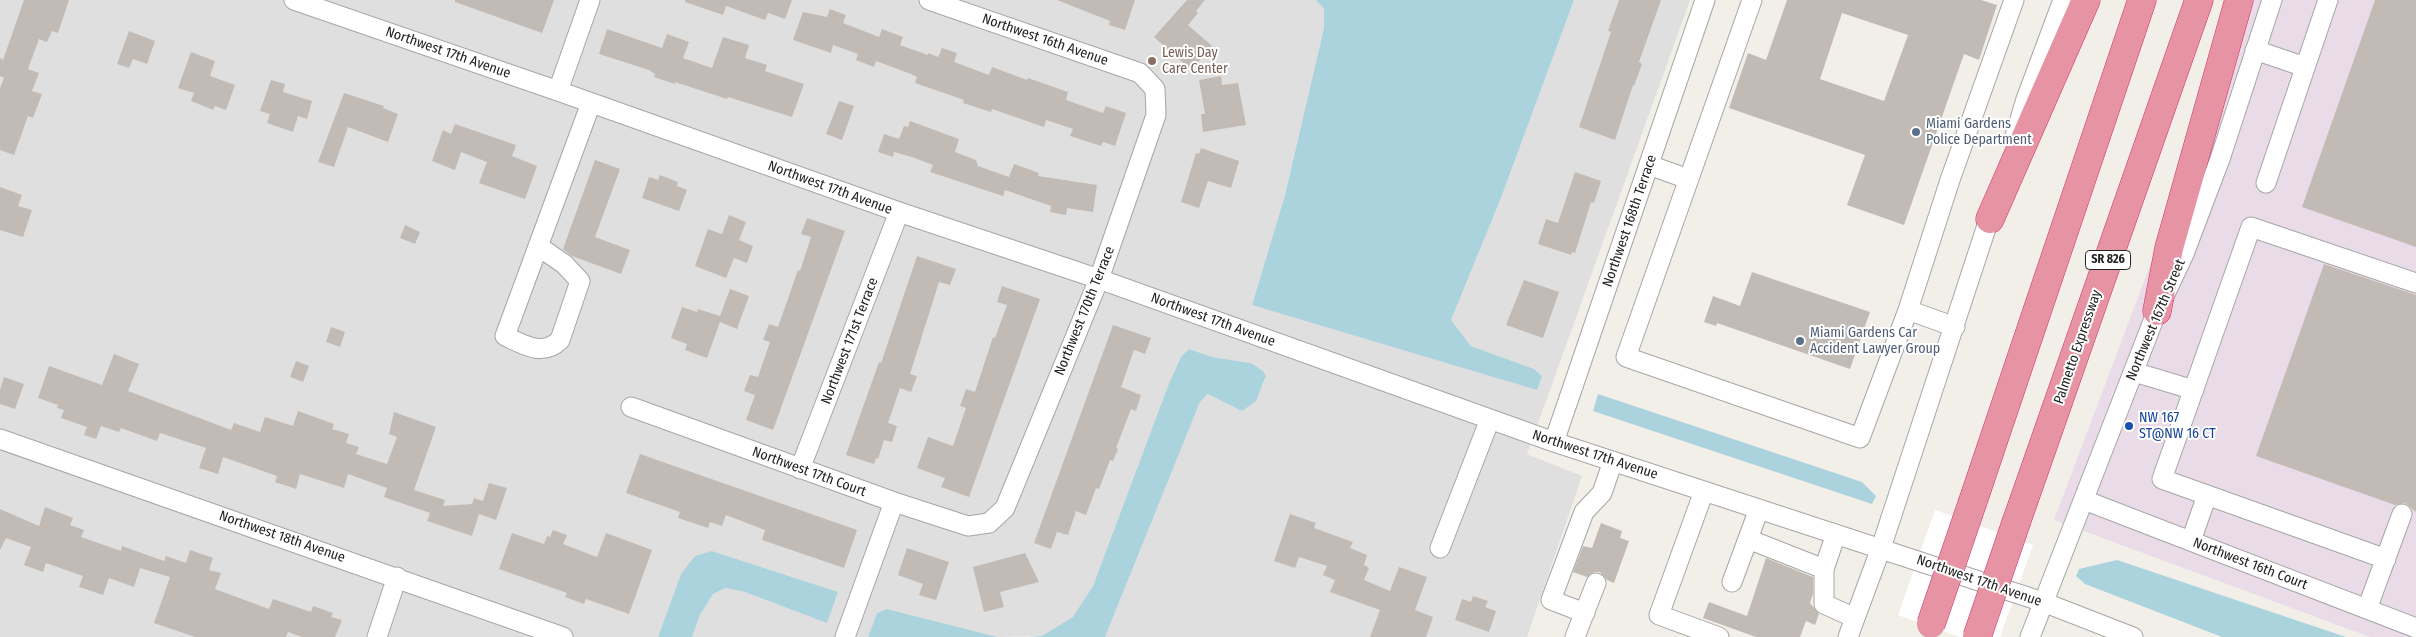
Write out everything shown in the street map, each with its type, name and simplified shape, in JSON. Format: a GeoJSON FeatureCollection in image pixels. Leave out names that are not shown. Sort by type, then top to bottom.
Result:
{"type":"FeatureCollection","features":[{"type":"Feature","properties":{"kind":"highway"},"geometry":{"type":"LineString","coordinates":[[1990,219],[2086,0]]}},
{"type":"Feature","properties":{"kind":"highway"},"geometry":{"type":"LineString","coordinates":[[1929,630],[2142,0]]}},
{"type":"Feature","properties":{"kind":"highway","name":"Palmetto Expressway"},"geometry":{"type":"LineString","coordinates":[[1977,637],[2199,0]]}},
{"type":"Feature","properties":{"kind":"highway"},"geometry":{"type":"LineString","coordinates":[[2157,311],[2170,248],[2239,0]]}},
{"type":"Feature","properties":{"kind":"street","name":"Northwest 17th Avenue"},"geometry":{"type":"LineString","coordinates":[[294,0],[899,212],[1099,279],[1554,442],[2042,602],[2133,637]]}},
{"type":"Feature","properties":{"kind":"street"},"geometry":{"type":"LineString","coordinates":[[558,91],[590,0]]}},
{"type":"Feature","properties":{"kind":"street","name":"Northwest 16th Avenue"},"geometry":{"type":"LineString","coordinates":[[930,0],[1140,73],[1155,89]]}},
{"type":"Feature","properties":{"kind":"street","name":"Northwest 168th Terrace"},"geometry":{"type":"LineString","coordinates":[[1554,442],[1705,0]]}},
{"type":"Feature","properties":{"kind":"street"},"geometry":{"type":"LineString","coordinates":[[1752,0],[1626,358],[1860,438],[1908,310],[1950,180],[2014,0]]}},
{"type":"Feature","properties":{"kind":"street"},"geometry":{"type":"LineString","coordinates":[[1848,637],[1881,548],[1955,327],[2026,99],[2063,0]]}},
{"type":"Feature","properties":{"kind":"street","name":"Northwest 167th Street"},"geometry":{"type":"LineString","coordinates":[[2030,637],[2042,602],[2084,500],[2157,311],[2184,254],[2220,159],[2272,0]]}},
{"type":"Feature","properties":{"kind":"street"},"geometry":{"type":"LineString","coordinates":[[2266,183],[2305,67],[2323,1]]}},
{"type":"Feature","properties":{"kind":"street"},"geometry":{"type":"LineString","coordinates":[[2255,50],[2305,67]]}},
{"type":"Feature","properties":{"kind":"street","name":"Northwest 170th Terrace"},"geometry":{"type":"LineString","coordinates":[[989,522],[1005,508],[1099,279],[1156,116],[1155,89]]}},
{"type":"Feature","properties":{"kind":"street"},"geometry":{"type":"LineString","coordinates":[[538,246],[564,264],[580,281],[560,340],[554,347],[545,349],[534,349],[505,336],[538,246],[591,103]]}},
{"type":"Feature","properties":{"kind":"street"},"geometry":{"type":"LineString","coordinates":[[1649,165],[1688,179]]}},
{"type":"Feature","properties":{"kind":"street","name":"Northwest 171st Terrace"},"geometry":{"type":"LineString","coordinates":[[800,469],[899,212]]}},
{"type":"Feature","properties":{"kind":"street"},"geometry":{"type":"LineString","coordinates":[[2386,559],[2162,479],[2251,226],[2416,283]]}},
{"type":"Feature","properties":{"kind":"street"},"geometry":{"type":"LineString","coordinates":[[1908,310],[1955,327]]}},
{"type":"Feature","properties":{"kind":"street"},"geometry":{"type":"LineString","coordinates":[[2134,372],[2194,390]]}},
{"type":"Feature","properties":{"kind":"street","name":"Northwest 17th Court"},"geometry":{"type":"LineString","coordinates":[[631,407],[800,469],[968,526],[989,522]]}},
{"type":"Feature","properties":{"kind":"street"},"geometry":{"type":"LineString","coordinates":[[1440,548],[1490,419]]}},
{"type":"Feature","properties":{"kind":"street","name":"Northwest 18th Avenue"},"geometry":{"type":"LineString","coordinates":[[0,439],[397,577],[563,637]]}},
{"type":"Feature","properties":{"kind":"street"},"geometry":{"type":"LineString","coordinates":[[1584,613],[1551,600],[1584,512],[1602,493],[1613,461]]}},
{"type":"Feature","properties":{"kind":"street"},"geometry":{"type":"LineString","coordinates":[[1704,491],[1669,624],[1719,637]]}},
{"type":"Feature","properties":{"kind":"street"},"geometry":{"type":"LineString","coordinates":[[2191,541],[2207,496]]}},
{"type":"Feature","properties":{"kind":"street","name":"Northwest 16th Court"},"geometry":{"type":"LineString","coordinates":[[2084,500],[2416,628]]}},
{"type":"Feature","properties":{"kind":"street"},"geometry":{"type":"LineString","coordinates":[[845,637],[894,502]]}},
{"type":"Feature","properties":{"kind":"street"},"geometry":{"type":"LineString","coordinates":[[1732,582],[1759,509]]}},
{"type":"Feature","properties":{"kind":"street"},"geometry":{"type":"LineString","coordinates":[[2367,609],[2402,514]]}},
{"type":"Feature","properties":{"kind":"street"},"geometry":{"type":"LineString","coordinates":[[1836,534],[1824,569],[1824,604],[1855,618]]}},
{"type":"Feature","properties":{"kind":"street"},"geometry":{"type":"LineString","coordinates":[[1748,539],[1824,569]]}},
{"type":"Feature","properties":{"kind":"street"},"geometry":{"type":"LineString","coordinates":[[377,637],[397,577]]}},
{"type":"Feature","properties":{"kind":"street"},"geometry":{"type":"LineString","coordinates":[[1575,637],[1596,583]]}},
{"type":"Feature","properties":{"kind":"shaded area"},"geometry":{"type":"Polygon","coordinates":[[[0,0],[1316,0],[1324,9],[1324,28],[1285,195],[1252,305],[1542,376],[1534,369],[1471,346],[1451,320],[1501,198],[1574,0],[1690,0],[1527,454],[1582,476],[1527,637],[1105,637],[1200,402],[1208,394],[1221,400],[1263,386],[1266,376],[1263,371],[1251,363],[1212,357],[1189,349],[1168,386],[1093,586],[1074,617],[1042,636],[998,637],[887,609],[877,613],[868,637],[692,637],[700,615],[713,594],[726,588],[745,592],[827,622],[838,592],[712,551],[681,574],[658,637],[0,637],[0,0]]]}},
{"type":"Feature","properties":{"kind":"shaded area"},"geometry":{"type":"Polygon","coordinates":[[[2250,0],[2416,0],[2416,637],[2370,637],[2054,520],[2250,0]]]}},
{"type":"Feature","properties":{"kind":"water"},"geometry":{"type":"Polygon","coordinates":[[[1316,0],[1574,0],[1501,198],[1451,320],[1471,346],[1534,369],[1542,376],[1537,390],[1252,305],[1285,195],[1324,28],[1324,9],[1316,0]]]}},
{"type":"Feature","properties":{"kind":"water"},"geometry":{"type":"Polygon","coordinates":[[[1189,349],[1212,357],[1251,363],[1263,371],[1266,376],[1256,401],[1242,411],[1208,394],[1200,402],[1105,637],[1028,637],[1042,636],[1073,617],[1093,586],[1168,386],[1181,357],[1189,349]]]}},
{"type":"Feature","properties":{"kind":"water"},"geometry":{"type":"Polygon","coordinates":[[[1598,394],[1862,482],[1876,496],[1872,504],[1593,411],[1598,394]]]}},
{"type":"Feature","properties":{"kind":"water"},"geometry":{"type":"Polygon","coordinates":[[[712,551],[838,592],[827,623],[745,592],[726,588],[713,594],[700,615],[692,637],[658,637],[681,574],[695,556],[712,551]]]}},
{"type":"Feature","properties":{"kind":"water"},"geometry":{"type":"Polygon","coordinates":[[[2117,560],[2346,637],[2222,637],[2085,584],[2076,576],[2079,569],[2117,560]]]}},
{"type":"Feature","properties":{"kind":"water"},"geometry":{"type":"Polygon","coordinates":[[[887,609],[998,637],[868,637],[877,613],[887,609]]]}},
{"type":"Feature","properties":{"kind":"pier"},"geometry":{"type":"Polygon","coordinates":[[[1935,510],[2033,545],[2000,637],[1960,637],[1898,615],[1935,510]]]}},
{"type":"Feature","properties":{"kind":"building"},"geometry":{"type":"Polygon","coordinates":[[[24,0],[69,0],[58,33],[52,31],[47,42],[39,39],[28,69],[39,73],[32,91],[42,94],[33,118],[28,116],[14,155],[0,150],[0,88],[4,78],[0,76],[0,58],[3,60],[24,0]]]}},
{"type":"Feature","properties":{"kind":"building"},"geometry":{"type":"Polygon","coordinates":[[[455,0],[554,0],[542,33],[455,2],[455,0]]]}},
{"type":"Feature","properties":{"kind":"building"},"geometry":{"type":"Polygon","coordinates":[[[685,0],[792,0],[785,19],[768,13],[765,20],[726,6],[723,15],[685,2],[685,0]]]}},
{"type":"Feature","properties":{"kind":"building"},"geometry":{"type":"Polygon","coordinates":[[[1057,0],[1135,0],[1125,30],[1109,25],[1110,21],[1057,0]]]}},
{"type":"Feature","properties":{"kind":"building"},"geometry":{"type":"Polygon","coordinates":[[[1187,0],[1205,0],[1196,11],[1198,13],[1188,25],[1212,46],[1191,70],[1154,37],[1187,0]]]}},
{"type":"Feature","properties":{"kind":"building"},"geometry":{"type":"Polygon","coordinates":[[[1619,0],[1661,0],[1639,62],[1642,64],[1615,140],[1579,127],[1611,32],[1608,31],[1619,0]]]}},
{"type":"Feature","properties":{"kind":"building"},"geometry":{"type":"Polygon","coordinates":[[[1787,0],[1981,0],[1997,5],[1979,60],[1964,54],[1904,225],[1847,205],[1865,155],[1729,108],[1748,53],[1766,60],[1787,0]],[[1842,13],[1820,79],[1884,101],[1908,35],[1842,13]]]}},
{"type":"Feature","properties":{"kind":"building"},"geometry":{"type":"Polygon","coordinates":[[[2375,0],[2416,0],[2416,247],[2302,207],[2375,0]]]}},
{"type":"Feature","properties":{"kind":"building"},"geometry":{"type":"Polygon","coordinates":[[[830,9],[846,15],[843,23],[879,37],[882,29],[903,37],[900,45],[928,55],[928,53],[938,57],[942,48],[957,53],[954,62],[989,75],[992,67],[1068,92],[1066,100],[1103,113],[1106,106],[1126,113],[1115,146],[1103,142],[1101,146],[1070,136],[1073,129],[1046,120],[1044,127],[992,109],[991,112],[963,103],[964,100],[915,83],[917,77],[911,74],[876,61],[874,67],[856,60],[858,54],[833,45],[831,53],[793,40],[803,12],[827,17],[830,9]]]}},
{"type":"Feature","properties":{"kind":"building"},"geometry":{"type":"Polygon","coordinates":[[[607,29],[662,48],[667,34],[689,42],[683,58],[712,68],[723,37],[749,45],[745,58],[767,65],[765,71],[804,84],[792,117],[675,82],[675,84],[654,77],[655,74],[649,70],[599,54],[607,29]]]}},
{"type":"Feature","properties":{"kind":"building"},"geometry":{"type":"Polygon","coordinates":[[[129,31],[155,41],[147,64],[133,59],[129,68],[117,64],[129,31]]]}},
{"type":"Feature","properties":{"kind":"building"},"geometry":{"type":"Polygon","coordinates":[[[191,52],[215,61],[210,76],[235,85],[226,110],[215,106],[213,110],[191,101],[194,93],[178,88],[191,52]]]}},
{"type":"Feature","properties":{"kind":"building"},"geometry":{"type":"Polygon","coordinates":[[[1221,76],[1222,85],[1238,83],[1246,125],[1203,132],[1201,114],[1205,114],[1199,80],[1221,76]]]}},
{"type":"Feature","properties":{"kind":"building"},"geometry":{"type":"Polygon","coordinates":[[[271,80],[285,84],[283,92],[312,101],[307,119],[298,116],[293,132],[267,123],[270,114],[260,111],[271,80]]]}},
{"type":"Feature","properties":{"kind":"building"},"geometry":{"type":"Polygon","coordinates":[[[344,93],[384,106],[383,108],[398,114],[388,142],[348,127],[334,167],[318,162],[344,93]]]}},
{"type":"Feature","properties":{"kind":"building"},"geometry":{"type":"Polygon","coordinates":[[[839,101],[854,106],[842,140],[826,134],[839,101]]]}},
{"type":"Feature","properties":{"kind":"building"},"geometry":{"type":"Polygon","coordinates":[[[910,121],[959,139],[955,152],[976,160],[978,166],[1009,177],[1014,164],[1039,173],[1038,176],[1097,185],[1093,212],[1067,208],[1066,215],[1050,212],[1051,206],[1005,190],[1003,196],[930,172],[933,165],[912,157],[894,152],[893,157],[878,152],[884,134],[899,139],[904,126],[908,127],[910,121]]]}},
{"type":"Feature","properties":{"kind":"building"},"geometry":{"type":"Polygon","coordinates":[[[455,124],[516,145],[512,156],[537,166],[525,199],[479,183],[487,162],[461,152],[455,170],[432,161],[443,130],[451,134],[455,124]]]}},
{"type":"Feature","properties":{"kind":"building"},"geometry":{"type":"Polygon","coordinates":[[[1201,148],[1239,161],[1231,188],[1208,181],[1199,208],[1181,202],[1196,153],[1199,154],[1201,148]]]}},
{"type":"Feature","properties":{"kind":"building"},"geometry":{"type":"Polygon","coordinates":[[[595,160],[620,169],[595,237],[630,250],[621,274],[572,256],[563,249],[595,160]]]}},
{"type":"Feature","properties":{"kind":"building"},"geometry":{"type":"Polygon","coordinates":[[[1575,172],[1601,181],[1594,203],[1591,202],[1575,253],[1572,252],[1571,255],[1538,244],[1546,219],[1558,223],[1575,172]]]}},
{"type":"Feature","properties":{"kind":"building"},"geometry":{"type":"Polygon","coordinates":[[[660,175],[678,182],[677,186],[687,190],[679,211],[642,198],[649,177],[658,180],[660,175]]]}},
{"type":"Feature","properties":{"kind":"building"},"geometry":{"type":"Polygon","coordinates":[[[0,187],[22,195],[18,206],[32,210],[23,237],[0,230],[0,187]]]}},
{"type":"Feature","properties":{"kind":"building"},"geometry":{"type":"Polygon","coordinates":[[[729,215],[746,222],[739,240],[753,246],[747,263],[734,258],[726,278],[695,266],[708,229],[722,234],[729,215]]]}},
{"type":"Feature","properties":{"kind":"building"},"geometry":{"type":"Polygon","coordinates":[[[807,218],[845,231],[773,430],[746,420],[755,395],[744,391],[750,375],[758,377],[770,342],[763,340],[769,324],[778,327],[798,270],[800,271],[811,237],[801,234],[807,218]]]}},
{"type":"Feature","properties":{"kind":"building"},"geometry":{"type":"Polygon","coordinates":[[[405,225],[420,232],[415,244],[400,238],[405,225]]]}},
{"type":"Feature","properties":{"kind":"building"},"geometry":{"type":"Polygon","coordinates":[[[917,256],[956,269],[950,285],[939,282],[910,374],[917,376],[911,392],[900,388],[888,423],[897,426],[892,442],[884,440],[878,459],[876,458],[874,464],[846,455],[879,362],[881,363],[917,256]]]}},
{"type":"Feature","properties":{"kind":"building"},"geometry":{"type":"Polygon","coordinates":[[[2324,264],[2416,295],[2416,512],[2405,503],[2395,505],[2256,456],[2324,264]]]}},
{"type":"Feature","properties":{"kind":"building"},"geometry":{"type":"Polygon","coordinates":[[[1752,272],[1870,312],[1850,369],[1717,323],[1716,326],[1704,322],[1713,296],[1740,306],[1752,272]]]}},
{"type":"Feature","properties":{"kind":"building"},"geometry":{"type":"Polygon","coordinates":[[[1524,280],[1559,292],[1543,338],[1506,325],[1524,280]]]}},
{"type":"Feature","properties":{"kind":"building"},"geometry":{"type":"Polygon","coordinates":[[[1002,286],[1040,299],[969,497],[941,487],[945,478],[917,468],[928,437],[953,446],[966,408],[960,406],[966,389],[975,392],[993,337],[995,338],[1007,305],[997,302],[1002,286]]]}},
{"type":"Feature","properties":{"kind":"building"},"geometry":{"type":"Polygon","coordinates":[[[730,289],[749,296],[737,329],[720,322],[707,358],[685,350],[687,344],[671,338],[682,307],[697,312],[698,309],[720,316],[730,289]]]}},
{"type":"Feature","properties":{"kind":"building"},"geometry":{"type":"Polygon","coordinates":[[[1113,325],[1151,338],[1145,354],[1134,350],[1121,387],[1141,395],[1136,411],[1131,409],[1113,461],[1110,460],[1099,489],[1096,488],[1086,515],[1076,511],[1068,535],[1057,532],[1051,549],[1034,543],[1113,325]]]}},
{"type":"Feature","properties":{"kind":"building"},"geometry":{"type":"Polygon","coordinates":[[[331,327],[345,332],[340,347],[326,342],[331,327]]]}},
{"type":"Feature","properties":{"kind":"building"},"geometry":{"type":"Polygon","coordinates":[[[114,354],[139,364],[128,391],[231,430],[234,423],[260,432],[265,417],[293,426],[298,411],[334,424],[332,429],[349,434],[346,443],[359,447],[356,454],[387,464],[397,437],[389,434],[394,412],[436,427],[414,490],[445,500],[443,506],[472,504],[474,498],[483,501],[489,483],[507,488],[496,520],[479,514],[472,536],[427,521],[430,513],[384,497],[387,488],[348,474],[344,488],[300,474],[296,489],[275,482],[277,476],[223,457],[218,474],[199,468],[206,448],[160,433],[157,441],[121,428],[119,432],[101,426],[96,439],[84,435],[87,427],[61,418],[64,410],[57,408],[58,405],[38,398],[49,366],[102,385],[114,354]]]}},
{"type":"Feature","properties":{"kind":"building"},"geometry":{"type":"Polygon","coordinates":[[[296,361],[309,366],[303,382],[290,377],[296,361]]]}},
{"type":"Feature","properties":{"kind":"building"},"geometry":{"type":"Polygon","coordinates":[[[4,377],[24,384],[15,409],[0,404],[0,390],[4,377]]]}},
{"type":"Feature","properties":{"kind":"building"},"geometry":{"type":"Polygon","coordinates":[[[640,454],[857,530],[844,568],[762,540],[765,530],[726,515],[722,526],[710,522],[708,528],[678,518],[680,512],[626,493],[640,454]]]}},
{"type":"Feature","properties":{"kind":"building"},"geometry":{"type":"Polygon","coordinates":[[[45,507],[73,518],[70,525],[84,530],[81,537],[121,551],[122,546],[164,561],[166,556],[186,563],[190,550],[213,558],[209,570],[221,573],[215,589],[269,609],[273,599],[311,612],[313,606],[333,613],[331,617],[342,620],[335,637],[302,637],[288,632],[286,637],[195,637],[154,623],[170,577],[140,568],[134,587],[109,578],[103,595],[79,587],[83,576],[46,563],[43,572],[24,565],[31,547],[6,538],[0,550],[0,509],[39,526],[45,507]]]}},
{"type":"Feature","properties":{"kind":"building"},"geometry":{"type":"Polygon","coordinates":[[[1290,514],[1316,523],[1314,528],[1353,542],[1350,548],[1367,555],[1364,565],[1369,568],[1364,580],[1390,591],[1399,567],[1427,577],[1415,610],[1433,617],[1426,637],[1370,637],[1380,610],[1330,592],[1335,580],[1323,575],[1327,566],[1299,557],[1295,568],[1274,561],[1290,514]]]}},
{"type":"Feature","properties":{"kind":"building"},"geometry":{"type":"Polygon","coordinates":[[[1601,523],[1622,531],[1620,538],[1629,541],[1614,583],[1607,580],[1600,572],[1594,572],[1587,577],[1573,572],[1583,546],[1592,548],[1601,523]]]}},
{"type":"Feature","properties":{"kind":"building"},"geometry":{"type":"Polygon","coordinates":[[[553,530],[567,535],[563,544],[597,557],[606,533],[652,550],[629,614],[586,599],[584,604],[565,597],[567,593],[499,569],[512,533],[544,544],[547,536],[550,537],[553,530]]]}},
{"type":"Feature","properties":{"kind":"building"},"geometry":{"type":"Polygon","coordinates":[[[907,548],[949,562],[936,600],[919,595],[923,584],[898,575],[907,548]]]}},
{"type":"Feature","properties":{"kind":"building"},"geometry":{"type":"Polygon","coordinates":[[[1025,553],[1039,582],[1000,592],[1004,607],[984,612],[973,567],[1025,553]]]}},
{"type":"Feature","properties":{"kind":"building"},"geometry":{"type":"Polygon","coordinates":[[[1766,558],[1813,577],[1813,594],[1810,603],[1819,614],[1815,625],[1806,621],[1800,637],[1756,637],[1703,618],[1709,602],[1747,616],[1766,558]]]}},
{"type":"Feature","properties":{"kind":"building"},"geometry":{"type":"Polygon","coordinates":[[[1473,596],[1488,601],[1485,607],[1496,611],[1489,632],[1455,620],[1462,599],[1471,602],[1473,596]]]}},
{"type":"Feature","properties":{"kind":"place","name":"Lewis Day Care Center"},"geometry":{"type":"Point","coordinates":[1152,61]}},
{"type":"Feature","properties":{"kind":"place","name":"Miami Gardens Police Department"},"geometry":{"type":"Point","coordinates":[1916,132]}},
{"type":"Feature","properties":{"kind":"place","name":"Miami Gardens Car Accident Lawyer Group"},"geometry":{"type":"Point","coordinates":[1800,341]}},
{"type":"Feature","properties":{"kind":"place","name":"NW 167 ST@NW 16 CT"},"geometry":{"type":"Point","coordinates":[2129,426]}}]}
